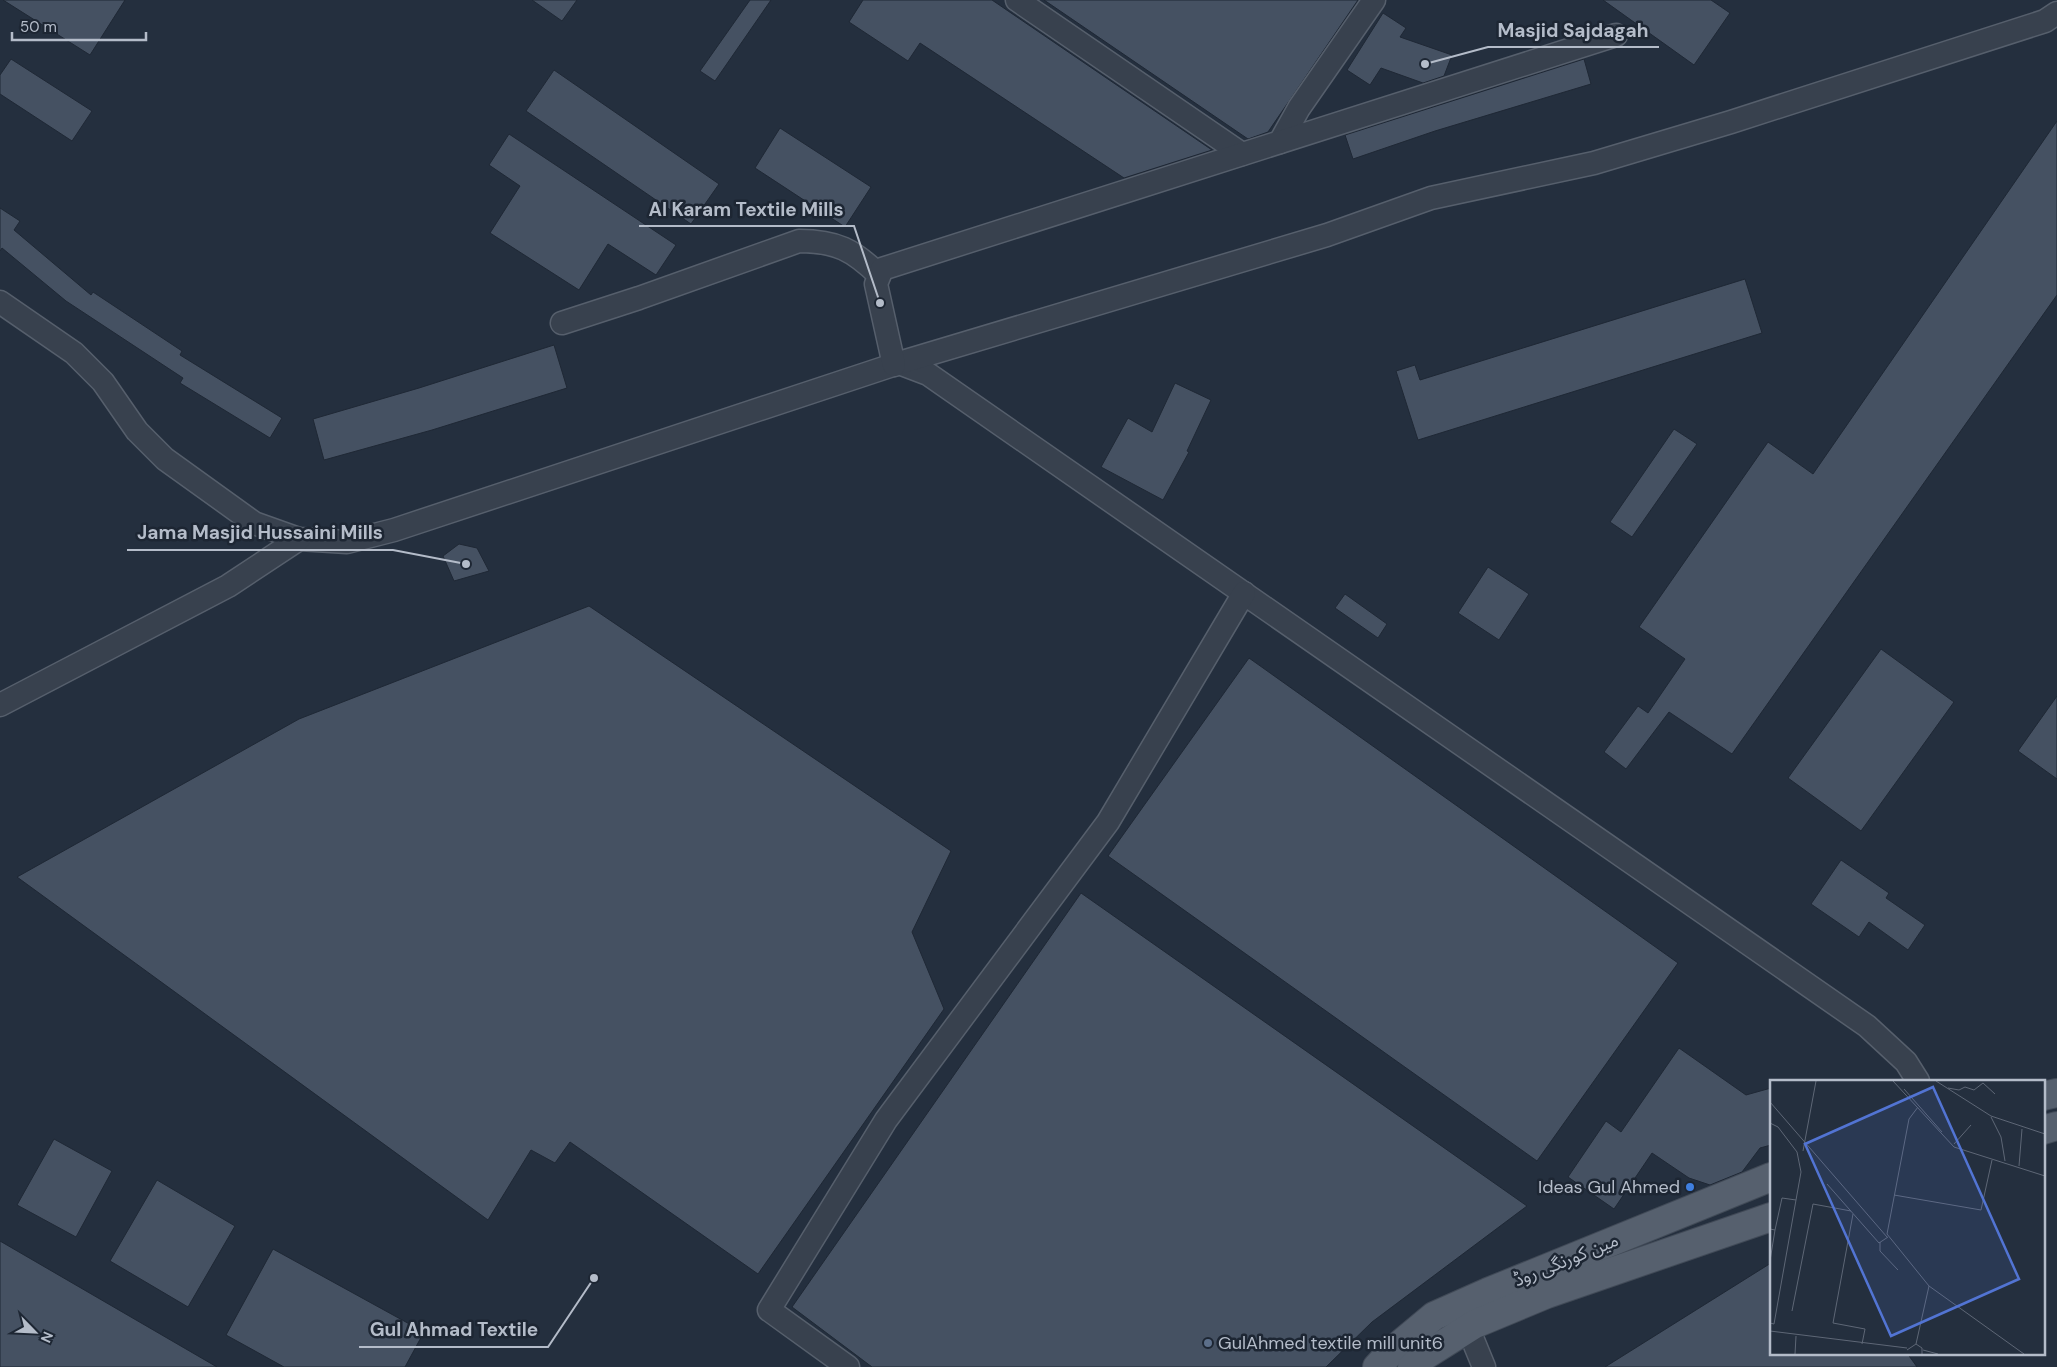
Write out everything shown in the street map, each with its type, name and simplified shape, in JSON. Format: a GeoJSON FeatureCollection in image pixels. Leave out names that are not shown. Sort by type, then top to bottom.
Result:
{"type":"FeatureCollection","features":[{"type":"Feature","properties":{"kind":"main road"},"geometry":{"type":"LineString","coordinates":[[2044,1096],[2057,1093]]}},
{"type":"Feature","properties":{"kind":"main road"},"geometry":{"type":"LineString","coordinates":[[2044,1130],[2057,1126]]}},
{"type":"Feature","properties":{"kind":"main road","name":"مین کورنگی روڈ"},"geometry":{"type":"LineString","coordinates":[[1377,1367],[1392,1350],[1434,1316],[1506,1284],[1770,1177]]}},
{"type":"Feature","properties":{"kind":"main road","name":"مین کورنگی روڈ"},"geometry":{"type":"LineString","coordinates":[[1412,1367],[1421,1358],[1468,1328],[1547,1294],[1770,1217]]}},
{"type":"Feature","properties":{"kind":"street"},"geometry":{"type":"LineString","coordinates":[[1017,0],[1242,154]]}},
{"type":"Feature","properties":{"kind":"street"},"geometry":{"type":"LineString","coordinates":[[1280,142],[1299,108],[1374,0]]}},
{"type":"Feature","properties":{"kind":"street"},"geometry":{"type":"LineString","coordinates":[[0,302],[74,353],[103,382],[137,431],[165,459],[254,522],[299,539],[347,542],[394,530],[896,364],[1327,235],[1431,198],[1594,163],[1622,155],[2044,21],[2057,13]]}},
{"type":"Feature","properties":{"kind":"street"},"geometry":{"type":"LineString","coordinates":[[896,364],[876,284],[882,269],[1616,35]]}},
{"type":"Feature","properties":{"kind":"street"},"geometry":{"type":"LineString","coordinates":[[562,323],[639,298],[799,241],[822,241],[842,248],[863,259],[879,275]]}},
{"type":"Feature","properties":{"kind":"street"},"geometry":{"type":"LineString","coordinates":[[896,364],[928,374],[1867,1026],[1906,1062],[1917,1080]]}},
{"type":"Feature","properties":{"kind":"street"},"geometry":{"type":"LineString","coordinates":[[0,705],[228,586],[299,539]]}},
{"type":"Feature","properties":{"kind":"street"},"geometry":{"type":"LineString","coordinates":[[848,1367],[769,1310],[886,1120],[1108,822],[1244,593]]}},
{"type":"Feature","properties":{"kind":"street"},"geometry":{"type":"LineString","coordinates":[[1468,1328],[1484,1367]]}},
{"type":"Feature","properties":{"kind":"building"},"geometry":{"type":"Polygon","coordinates":[[[3,0],[125,0],[90,55],[3,0]]]}},
{"type":"Feature","properties":{"kind":"building"},"geometry":{"type":"Polygon","coordinates":[[[532,0],[577,0],[562,21],[532,0]]]}},
{"type":"Feature","properties":{"kind":"building"},"geometry":{"type":"Polygon","coordinates":[[[750,0],[771,0],[715,81],[700,71],[750,0]]]}},
{"type":"Feature","properties":{"kind":"building"},"geometry":{"type":"Polygon","coordinates":[[[863,0],[992,0],[1212,150],[1124,178],[920,43],[908,61],[849,22],[863,0]]]}},
{"type":"Feature","properties":{"kind":"building"},"geometry":{"type":"Polygon","coordinates":[[[1044,0],[1358,0],[1268,132],[1248,139],[1044,0]]]}},
{"type":"Feature","properties":{"kind":"building"},"geometry":{"type":"Polygon","coordinates":[[[1603,0],[1711,0],[1730,13],[1694,65],[1603,0]]]}},
{"type":"Feature","properties":{"kind":"building"},"geometry":{"type":"Polygon","coordinates":[[[1383,13],[1406,28],[1400,37],[1452,55],[1444,76],[1423,83],[1381,68],[1370,85],[1347,70],[1383,13]]]}},
{"type":"Feature","properties":{"kind":"building"},"geometry":{"type":"Polygon","coordinates":[[[11,59],[92,111],[72,141],[0,94],[0,75],[11,59]]]}},
{"type":"Feature","properties":{"kind":"building"},"geometry":{"type":"Polygon","coordinates":[[[1584,59],[1591,84],[1435,131],[1353,159],[1345,135],[1584,59]]]}},
{"type":"Feature","properties":{"kind":"building"},"geometry":{"type":"Polygon","coordinates":[[[554,70],[719,184],[691,224],[526,111],[554,70]]]}},
{"type":"Feature","properties":{"kind":"building"},"geometry":{"type":"Polygon","coordinates":[[[2057,121],[2057,295],[1732,754],[1669,712],[1626,769],[1604,752],[1638,706],[1648,713],[1685,659],[1639,627],[1768,442],[1813,474],[2057,121]]]}},
{"type":"Feature","properties":{"kind":"building"},"geometry":{"type":"Polygon","coordinates":[[[780,128],[871,187],[845,227],[755,168],[780,128]]]}},
{"type":"Feature","properties":{"kind":"building"},"geometry":{"type":"Polygon","coordinates":[[[509,134],[676,245],[656,275],[608,244],[579,290],[490,233],[520,186],[489,165],[509,134]]]}},
{"type":"Feature","properties":{"kind":"building"},"geometry":{"type":"Polygon","coordinates":[[[0,208],[20,221],[14,230],[91,295],[93,292],[182,351],[180,355],[282,418],[270,438],[180,383],[183,378],[66,301],[2,248],[0,251],[0,208]]]}},
{"type":"Feature","properties":{"kind":"building"},"geometry":{"type":"Polygon","coordinates":[[[1745,279],[1762,333],[1418,440],[1396,371],[1415,365],[1420,380],[1745,279]]]}},
{"type":"Feature","properties":{"kind":"building"},"geometry":{"type":"Polygon","coordinates":[[[554,345],[567,388],[432,430],[324,460],[313,419],[554,345]]]}},
{"type":"Feature","properties":{"kind":"building"},"geometry":{"type":"Polygon","coordinates":[[[1175,383],[1211,400],[1187,451],[1189,452],[1163,500],[1101,467],[1128,418],[1152,432],[1175,383]]]}},
{"type":"Feature","properties":{"kind":"building"},"geometry":{"type":"Polygon","coordinates":[[[1674,429],[1697,444],[1632,537],[1610,522],[1674,429]]]}},
{"type":"Feature","properties":{"kind":"building"},"geometry":{"type":"Polygon","coordinates":[[[459,544],[477,548],[489,571],[454,581],[443,556],[459,544]]]}},
{"type":"Feature","properties":{"kind":"building"},"geometry":{"type":"Polygon","coordinates":[[[1488,567],[1529,594],[1499,640],[1458,613],[1488,567]]]}},
{"type":"Feature","properties":{"kind":"building"},"geometry":{"type":"Polygon","coordinates":[[[1345,594],[1387,624],[1378,638],[1335,608],[1345,594]]]}},
{"type":"Feature","properties":{"kind":"building"},"geometry":{"type":"Polygon","coordinates":[[[589,606],[951,851],[912,932],[944,1009],[758,1274],[570,1142],[555,1163],[531,1150],[488,1220],[17,877],[299,719],[589,606]]]}},
{"type":"Feature","properties":{"kind":"building"},"geometry":{"type":"Polygon","coordinates":[[[1881,649],[1954,702],[1861,831],[1788,778],[1881,649]]]}},
{"type":"Feature","properties":{"kind":"building"},"geometry":{"type":"Polygon","coordinates":[[[1249,658],[1678,963],[1537,1161],[1108,856],[1249,658]]]}},
{"type":"Feature","properties":{"kind":"building"},"geometry":{"type":"Polygon","coordinates":[[[2057,696],[2057,779],[2018,751],[2057,696]]]}},
{"type":"Feature","properties":{"kind":"building"},"geometry":{"type":"Polygon","coordinates":[[[1841,860],[1889,893],[1886,898],[1925,925],[1908,950],[1869,922],[1859,937],[1811,904],[1841,860]]]}},
{"type":"Feature","properties":{"kind":"building"},"geometry":{"type":"Polygon","coordinates":[[[1081,893],[1527,1206],[1372,1322],[1326,1367],[872,1367],[792,1307],[1081,893]]]}},
{"type":"Feature","properties":{"kind":"building"},"geometry":{"type":"Polygon","coordinates":[[[1679,1048],[1746,1095],[1770,1088],[1770,1145],[1760,1148],[1742,1172],[1710,1185],[1689,1178],[1652,1153],[1614,1209],[1568,1177],[1606,1121],[1621,1132],[1679,1048]]]}},
{"type":"Feature","properties":{"kind":"building"},"geometry":{"type":"Polygon","coordinates":[[[54,1139],[112,1171],[76,1237],[17,1205],[54,1139]]]}},
{"type":"Feature","properties":{"kind":"building"},"geometry":{"type":"Polygon","coordinates":[[[157,1180],[235,1226],[188,1307],[110,1261],[157,1180]]]}},
{"type":"Feature","properties":{"kind":"building"},"geometry":{"type":"Polygon","coordinates":[[[0,1241],[217,1367],[0,1367],[0,1241]]]}},
{"type":"Feature","properties":{"kind":"building"},"geometry":{"type":"Polygon","coordinates":[[[273,1249],[424,1332],[405,1367],[284,1367],[226,1335],[273,1249]]]}},
{"type":"Feature","properties":{"kind":"building"},"geometry":{"type":"Polygon","coordinates":[[[1770,1264],[1770,1354],[1908,1354],[1917,1367],[1605,1367],[1770,1264]]]}},
{"type":"Feature","properties":{"kind":"place","name":"Masjid Sajdagah"},"geometry":{"type":"Point","coordinates":[1425,64]}},
{"type":"Feature","properties":{"kind":"place","name":"Al Karam Textile Mills"},"geometry":{"type":"Point","coordinates":[880,303]}},
{"type":"Feature","properties":{"kind":"place","name":"Jama Masjid Hussaini Mills"},"geometry":{"type":"Point","coordinates":[466,564]}},
{"type":"Feature","properties":{"kind":"place","name":"Ideas Gul Ahmed"},"geometry":{"type":"Point","coordinates":[1690,1187]}},
{"type":"Feature","properties":{"kind":"place","name":"Gul Ahmad Textile"},"geometry":{"type":"Point","coordinates":[594,1278]}},
{"type":"Feature","properties":{"kind":"place","name":"GulAhmed textile mill unit6"},"geometry":{"type":"Point","coordinates":[1208,1343]}}]}
